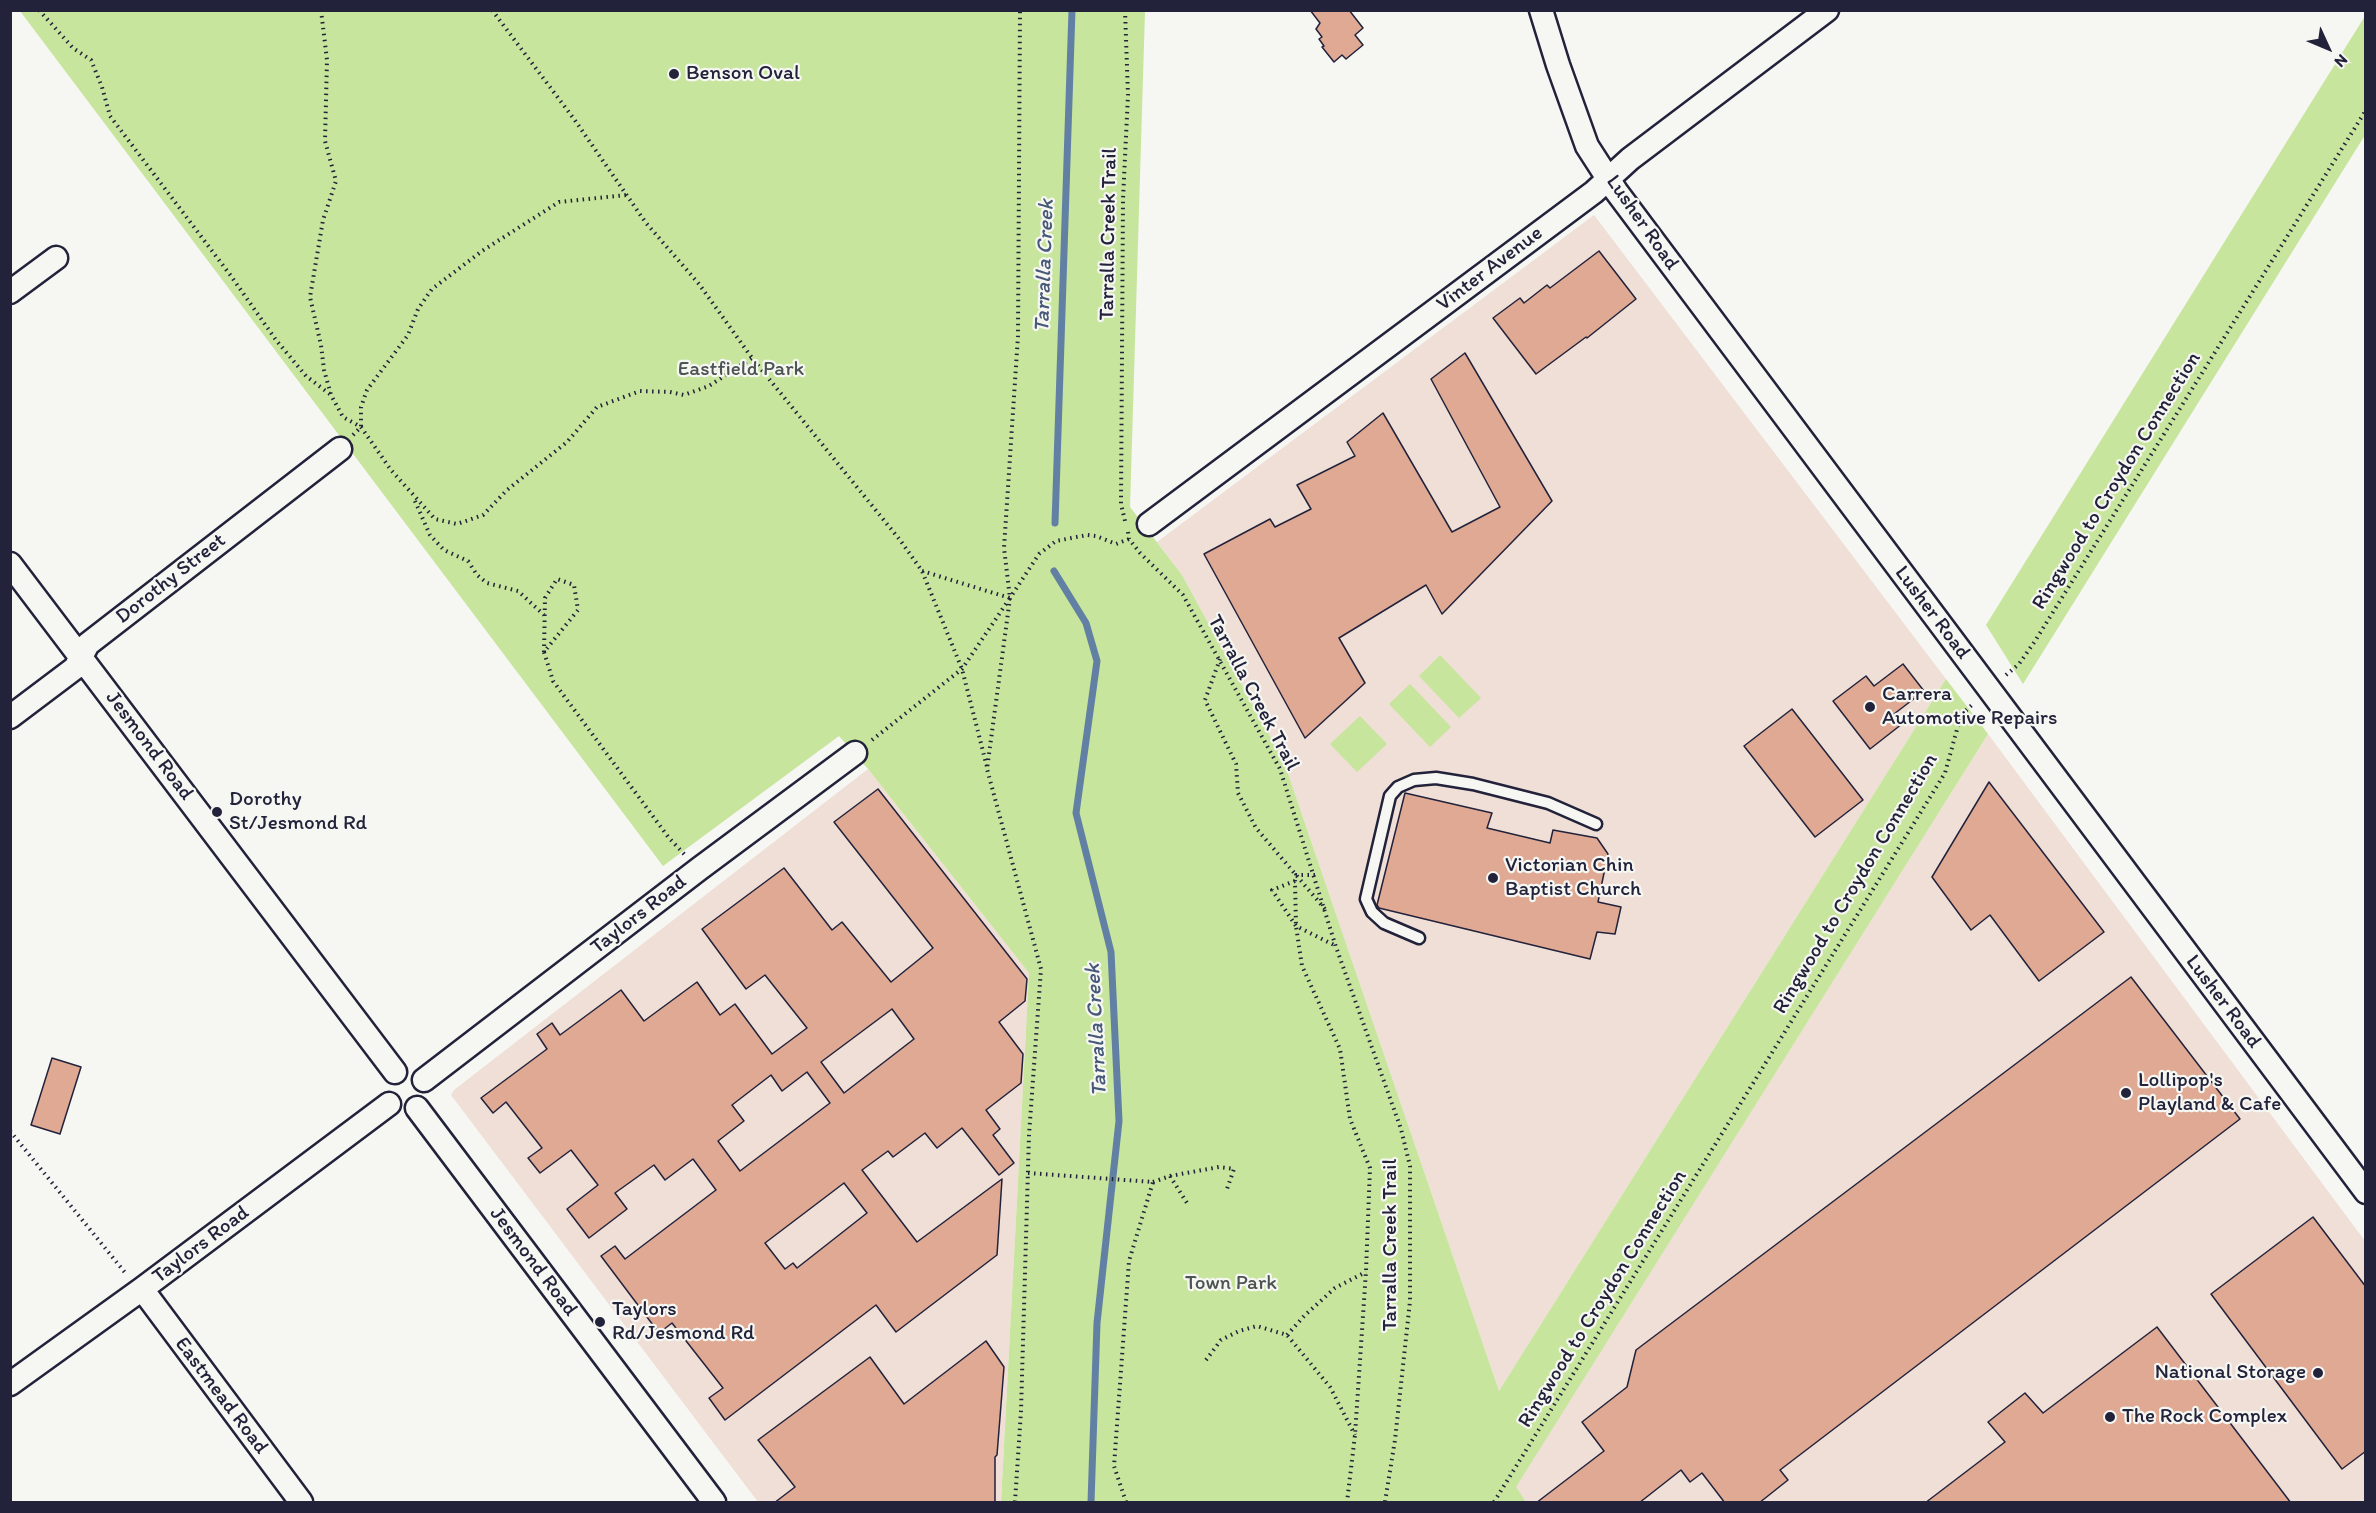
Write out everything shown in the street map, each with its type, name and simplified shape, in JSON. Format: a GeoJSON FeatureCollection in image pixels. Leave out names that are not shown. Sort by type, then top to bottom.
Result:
{"type":"FeatureCollection","features":[{"type":"Feature","properties":{"kind":"street","name":"Lusher Road"},"geometry":{"type":"LineString","coordinates":[[1540,10],[1587,146],[1616,192],[2366,1192]]}},
{"type":"Feature","properties":{"kind":"street","name":"Vinter Avenue"},"geometry":{"type":"LineString","coordinates":[[1149,524],[1594,192],[1630,159],[1827,10]]}},
{"type":"Feature","properties":{"kind":"street"},"geometry":{"type":"LineString","coordinates":[[10,292],[56,258]]}},
{"type":"Feature","properties":{"kind":"street","name":"Dorothy Street"},"geometry":{"type":"LineString","coordinates":[[10,717],[75,668],[88,644],[340,449]]}},
{"type":"Feature","properties":{"kind":"street","name":"Jesmond Road"},"geometry":{"type":"LineString","coordinates":[[10,564],[395,1072]]}},
{"type":"Feature","properties":{"kind":"street","name":"Taylors Road"},"geometry":{"type":"LineString","coordinates":[[424,1080],[699,869],[855,753]]}},
{"type":"Feature","properties":{"kind":"street"},"geometry":{"type":"LineString","coordinates":[[414,1071],[424,1080],[426,1099],[417,1108],[405,1112],[389,1104],[385,1086],[395,1072],[414,1071]]}},
{"type":"Feature","properties":{"kind":"street","name":"Taylors Road"},"geometry":{"type":"LineString","coordinates":[[10,1384],[142,1290],[389,1104]]}},
{"type":"Feature","properties":{"kind":"street","name":"Jesmond Road"},"geometry":{"type":"LineString","coordinates":[[417,1108],[714,1503]]}},
{"type":"Feature","properties":{"kind":"street","name":"Eastmead Road"},"geometry":{"type":"LineString","coordinates":[[142,1290],[301,1503]]}},
{"type":"Feature","properties":{"kind":"lane"},"geometry":{"type":"LineString","coordinates":[[1419,938],[1384,923],[1372,912],[1366,899],[1390,796],[1398,788],[1414,780],[1436,778],[1473,783],[1548,803],[1596,824]]}},
{"type":"Feature","properties":{"kind":"path"},"geometry":{"type":"LineString","coordinates":[[39,10],[73,48],[91,60],[110,116],[231,276],[276,340],[306,376],[331,395]]}},
{"type":"Feature","properties":{"kind":"path"},"geometry":{"type":"LineString","coordinates":[[321,10],[327,60],[325,141],[336,182],[323,220],[310,297],[324,370],[331,395],[343,417],[361,427],[413,498],[435,519],[457,524],[483,515],[507,490],[567,442],[597,407],[640,391],[684,395],[709,386],[752,358]]}},
{"type":"Feature","properties":{"kind":"path"},"geometry":{"type":"LineString","coordinates":[[492,10],[574,119],[646,223],[699,284],[752,358],[900,540],[922,571],[962,669],[1041,969],[1028,1173],[1021,1411],[1015,1503]]}},
{"type":"Feature","properties":{"kind":"path"},"geometry":{"type":"LineString","coordinates":[[987,769],[1010,598],[1004,548],[1017,336],[1020,10]]}},
{"type":"Feature","properties":{"kind":"path","name":"Tarralla Creek Trail"},"geometry":{"type":"LineString","coordinates":[[1125,10],[1128,95],[1123,199],[1121,504],[1129,539],[1183,595],[1280,769],[1336,947],[1401,1129],[1410,1166],[1410,1301],[1395,1440],[1385,1503]]}},
{"type":"Feature","properties":{"kind":"path","name":"Ringwood to Croydon Connection"},"geometry":{"type":"LineString","coordinates":[[1494,1503],[1945,773],[1960,715],[2019,664],[2366,110]]}},
{"type":"Feature","properties":{"kind":"path"},"geometry":{"type":"LineString","coordinates":[[340,449],[361,427],[361,406],[367,390],[408,335],[418,309],[432,290],[482,251],[559,202],[626,195]]}},
{"type":"Feature","properties":{"kind":"path"},"geometry":{"type":"LineString","coordinates":[[413,498],[430,535],[444,550],[468,561],[477,575],[486,583],[518,591],[544,615]]}},
{"type":"Feature","properties":{"kind":"path"},"geometry":{"type":"LineString","coordinates":[[855,753],[962,669],[1039,554],[1056,541],[1087,535],[1116,544],[1129,539]]}},
{"type":"Feature","properties":{"kind":"path"},"geometry":{"type":"LineString","coordinates":[[922,571],[1010,598]]}},
{"type":"Feature","properties":{"kind":"path"},"geometry":{"type":"LineString","coordinates":[[544,652],[578,610],[574,585],[557,579],[545,598],[544,615],[544,652],[553,681],[669,838],[699,869]]}},
{"type":"Feature","properties":{"kind":"path"},"geometry":{"type":"LineString","coordinates":[[1220,658],[1205,700],[1236,764],[1238,793],[1257,828],[1326,911]]}},
{"type":"Feature","properties":{"kind":"path"},"geometry":{"type":"LineString","coordinates":[[1296,875],[1315,875]]}},
{"type":"Feature","properties":{"kind":"path"},"geometry":{"type":"LineString","coordinates":[[1296,875],[1294,881],[1296,926],[1302,966],[1340,1049],[1350,1119],[1370,1168],[1355,1435],[1347,1503]]}},
{"type":"Feature","properties":{"kind":"path"},"geometry":{"type":"LineString","coordinates":[[1294,881],[1272,890],[1296,926],[1336,947]]}},
{"type":"Feature","properties":{"kind":"path"},"geometry":{"type":"LineString","coordinates":[[10,1131],[142,1290]]}},
{"type":"Feature","properties":{"kind":"path"},"geometry":{"type":"LineString","coordinates":[[1028,1173],[1153,1182],[1170,1176],[1219,1167],[1234,1169],[1227,1189]]}},
{"type":"Feature","properties":{"kind":"path"},"geometry":{"type":"LineString","coordinates":[[1170,1176],[1187,1203]]}},
{"type":"Feature","properties":{"kind":"path"},"geometry":{"type":"LineString","coordinates":[[1126,1503],[1114,1466],[1129,1261],[1153,1182]]}},
{"type":"Feature","properties":{"kind":"path"},"geometry":{"type":"LineString","coordinates":[[1287,1335],[1335,1288],[1366,1271]]}},
{"type":"Feature","properties":{"kind":"path"},"geometry":{"type":"LineString","coordinates":[[1206,1360],[1221,1340],[1239,1330],[1257,1326],[1287,1335],[1330,1386],[1355,1435]]}},
{"type":"Feature","properties":{"kind":"shaded area"},"geometry":{"type":"Polygon","coordinates":[[[1594,215],[1946,679],[1499,1391],[1284,762],[1182,575],[1157,542],[1594,215]]]}},
{"type":"Feature","properties":{"kind":"shaded area"},"geometry":{"type":"Polygon","coordinates":[[[1988,734],[2365,1241],[2365,1502],[1526,1502],[1515,1488],[1988,734]]]}},
{"type":"Feature","properties":{"kind":"shaded area"},"geometry":{"type":"Polygon","coordinates":[[[868,769],[1029,973],[1001,1502],[758,1502],[451,1095],[454,1090],[868,769]]]}},
{"type":"Feature","properties":{"kind":"green space"},"geometry":{"type":"Polygon","coordinates":[[[20,11],[1145,11],[1130,507],[1182,575],[1284,762],[1499,1391],[1946,679],[1988,734],[1516,1487],[1526,1502],[1001,1502],[1029,973],[868,769],[839,736],[663,866],[20,11]]]}},
{"type":"Feature","properties":{"kind":"green space"},"geometry":{"type":"Polygon","coordinates":[[[2365,16],[2365,135],[2023,684],[1986,625],[2365,16]]]}},
{"type":"Feature","properties":{"kind":"green space"},"geometry":{"type":"Polygon","coordinates":[[[1440,655],[1481,698],[1459,718],[1419,676],[1440,655]]]}},
{"type":"Feature","properties":{"kind":"green space"},"geometry":{"type":"Polygon","coordinates":[[[1410,684],[1451,727],[1430,747],[1389,704],[1410,684]]]}},
{"type":"Feature","properties":{"kind":"green space"},"geometry":{"type":"Polygon","coordinates":[[[1360,716],[1387,744],[1357,772],[1330,744],[1360,716]]]}},
{"type":"Feature","properties":{"kind":"building"},"geometry":{"type":"Polygon","coordinates":[[[1310,10],[1349,10],[1363,28],[1355,35],[1363,45],[1346,59],[1342,55],[1334,62],[1322,47],[1324,46],[1319,39],[1322,37],[1316,29],[1320,23],[1310,10]]]}},
{"type":"Feature","properties":{"kind":"building"},"geometry":{"type":"Polygon","coordinates":[[[1599,251],[1636,299],[1587,338],[1536,374],[1493,318],[1520,298],[1524,303],[1547,285],[1550,288],[1599,251]]]}},
{"type":"Feature","properties":{"kind":"building"},"geometry":{"type":"Polygon","coordinates":[[[1465,353],[1552,501],[1442,614],[1426,585],[1339,638],[1365,683],[1305,738],[1204,554],[1270,519],[1275,527],[1311,509],[1297,485],[1355,456],[1347,442],[1383,413],[1452,532],[1500,507],[1431,379],[1465,353]]]}},
{"type":"Feature","properties":{"kind":"building","name":"Carrera Automotive Repairs"},"geometry":{"type":"Polygon","coordinates":[[[1903,664],[1924,691],[1894,714],[1902,724],[1870,749],[1833,701],[1866,676],[1874,686],[1903,664]]]}},
{"type":"Feature","properties":{"kind":"building"},"geometry":{"type":"Polygon","coordinates":[[[1792,709],[1863,800],[1815,837],[1744,746],[1792,709]]]}},
{"type":"Feature","properties":{"kind":"building"},"geometry":{"type":"Polygon","coordinates":[[[1989,782],[2104,932],[2039,981],[1990,915],[1971,930],[1932,877],[1989,782]]]}},
{"type":"Feature","properties":{"kind":"building"},"geometry":{"type":"Polygon","coordinates":[[[878,789],[1027,979],[1025,1001],[999,1022],[1023,1054],[1021,1083],[986,1110],[1000,1129],[993,1135],[1014,1163],[999,1175],[962,1128],[937,1148],[925,1133],[893,1157],[888,1151],[862,1170],[917,1242],[1002,1179],[997,1255],[896,1332],[876,1305],[725,1420],[709,1398],[723,1388],[672,1323],[659,1333],[601,1256],[615,1246],[625,1259],[716,1190],[693,1159],[665,1180],[654,1165],[615,1193],[627,1209],[589,1238],[567,1209],[598,1185],[571,1150],[540,1173],[528,1158],[542,1148],[506,1102],[493,1113],[481,1098],[547,1049],[537,1034],[552,1023],[560,1035],[621,990],[644,1021],[697,982],[720,1015],[735,1004],[772,1054],[807,1028],[765,975],[746,989],[702,929],[784,868],[832,930],[842,922],[891,982],[933,948],[834,822],[878,789]],[[892,1009],[821,1062],[844,1093],[914,1039],[892,1009]],[[807,1072],[782,1091],[771,1075],[732,1105],[744,1121],[718,1141],[740,1171],[830,1103],[807,1072]],[[844,1183],[765,1243],[785,1269],[793,1263],[797,1268],[867,1213],[844,1183]]]}},
{"type":"Feature","properties":{"kind":"building","name":"Victorian Chin Baptist Church"},"geometry":{"type":"Polygon","coordinates":[[[1405,793],[1492,813],[1487,828],[1550,843],[1553,830],[1597,838],[1608,854],[1598,902],[1621,907],[1615,934],[1597,932],[1590,959],[1379,908],[1377,905],[1405,793]]]}},
{"type":"Feature","properties":{"kind":"building"},"geometry":{"type":"Polygon","coordinates":[[[2131,977],[2240,1119],[1780,1470],[1788,1480],[1759,1503],[1725,1503],[1702,1473],[1690,1482],[1681,1470],[1639,1503],[1536,1503],[1604,1451],[1582,1422],[1627,1387],[1636,1350],[2131,977]]]}},
{"type":"Feature","properties":{"kind":"building"},"geometry":{"type":"Polygon","coordinates":[[[52,1058],[81,1067],[60,1134],[31,1125],[52,1058]]]}},
{"type":"Feature","properties":{"kind":"building","name":"National Storage"},"geometry":{"type":"Polygon","coordinates":[[[2313,1217],[2366,1287],[2366,1451],[2342,1469],[2211,1294],[2313,1217]]]}},
{"type":"Feature","properties":{"kind":"building","name":"The Rock Complex"},"geometry":{"type":"Polygon","coordinates":[[[2157,1327],[2291,1503],[1925,1503],[2005,1442],[1988,1422],[2025,1393],[2043,1413],[2157,1327]]]}},
{"type":"Feature","properties":{"kind":"building"},"geometry":{"type":"Polygon","coordinates":[[[986,1341],[1004,1367],[995,1457],[995,1503],[774,1503],[795,1487],[758,1440],[870,1357],[904,1404],[986,1341]]]}},
{"type":"Feature","properties":{"kind":"waterway","name":"Tarralla Creek"},"geometry":{"type":"LineString","coordinates":[[1055,523],[1072,10]]}},
{"type":"Feature","properties":{"kind":"waterway","name":"Tarralla Creek"},"geometry":{"type":"LineString","coordinates":[[1054,571],[1086,623],[1097,661],[1076,813],[1111,952],[1119,1121],[1097,1323],[1091,1502]]}},
{"type":"Feature","properties":{"kind":"place","name":"Benson Oval"},"geometry":{"type":"Point","coordinates":[674,74]}},
{"type":"Feature","properties":{"kind":"place","name":"Carrera Automotive Repairs"},"geometry":{"type":"Point","coordinates":[1870,707]}},
{"type":"Feature","properties":{"kind":"place","name":"Dorothy St/Jesmond Rd"},"geometry":{"type":"Point","coordinates":[217,812]}},
{"type":"Feature","properties":{"kind":"place","name":"Victorian Chin Baptist Church"},"geometry":{"type":"Point","coordinates":[1493,878]}},
{"type":"Feature","properties":{"kind":"place","name":"Lollipop's Playland & Cafe"},"geometry":{"type":"Point","coordinates":[2126,1093]}},
{"type":"Feature","properties":{"kind":"place","name":"Taylors Rd/Jesmond Rd"},"geometry":{"type":"Point","coordinates":[600,1322]}},
{"type":"Feature","properties":{"kind":"place","name":"National Storage"},"geometry":{"type":"Point","coordinates":[2318,1373]}},
{"type":"Feature","properties":{"kind":"place","name":"The Rock Complex"},"geometry":{"type":"Point","coordinates":[2110,1417]}},
{"type":"Feature","properties":{"kind":"park label","name":"Eastfield Park"},"geometry":{"type":"Point","coordinates":[741,370]}},
{"type":"Feature","properties":{"kind":"park label","name":"Town Park"},"geometry":{"type":"Point","coordinates":[1231,1284]}}]}
